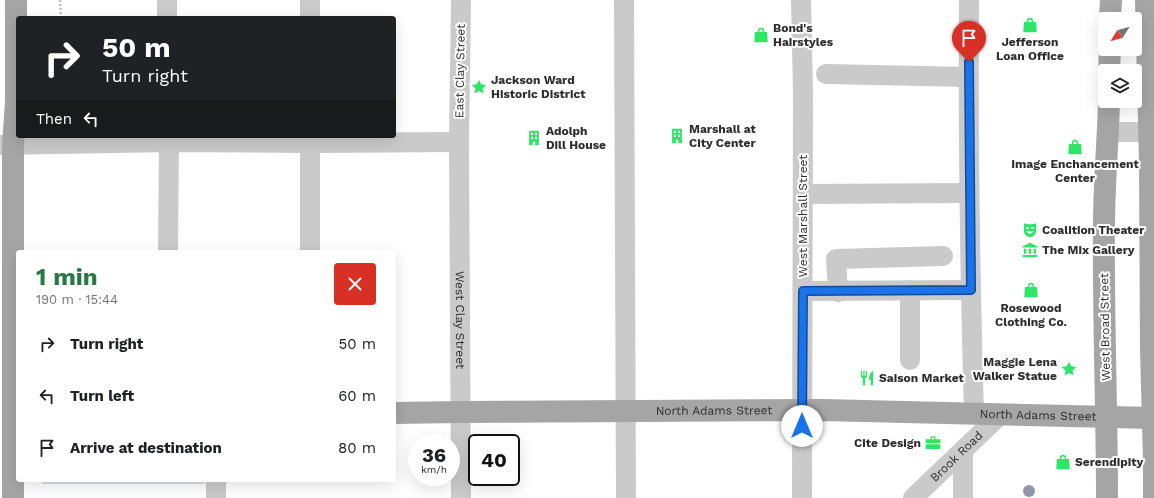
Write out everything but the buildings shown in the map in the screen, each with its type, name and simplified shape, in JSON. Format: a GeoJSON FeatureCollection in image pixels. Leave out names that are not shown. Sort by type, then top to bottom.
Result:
{"type":"FeatureCollection","features":[{"type":"Feature","properties":{"kind":"main road"},"geometry":{"type":"LineString","coordinates":[[13,498],[10,437],[6,145],[16,102],[16,0]]}},
{"type":"Feature","properties":{"kind":"main road"},"geometry":{"type":"LineString","coordinates":[[1110,12],[1111,0]]}},
{"type":"Feature","properties":{"kind":"main road"},"geometry":{"type":"LineString","coordinates":[[1146,0],[1151,132],[1151,349],[1154,418],[1154,498]]}},
{"type":"Feature","properties":{"kind":"main road","name":"West Broad Street"},"geometry":{"type":"LineString","coordinates":[[1107,498],[1104,226],[1109,108]]}},
{"type":"Feature","properties":{"kind":"main road","name":"North Adams Street"},"geometry":{"type":"LineString","coordinates":[[396,413],[802,410],[1154,418]]}},
{"type":"Feature","properties":{"kind":"street"},"geometry":{"type":"LineString","coordinates":[[167,0],[167,16]]}},
{"type":"Feature","properties":{"kind":"street"},"geometry":{"type":"LineString","coordinates":[[310,0],[310,16]]}},
{"type":"Feature","properties":{"kind":"street","name":"East Clay Street"},"geometry":{"type":"LineString","coordinates":[[459,142],[461,0]]}},
{"type":"Feature","properties":{"kind":"street"},"geometry":{"type":"LineString","coordinates":[[624,0],[626,498]]}},
{"type":"Feature","properties":{"kind":"street","name":"West Marshall Street"},"geometry":{"type":"LineString","coordinates":[[801,0],[803,126],[802,498]]}},
{"type":"Feature","properties":{"kind":"street"},"geometry":{"type":"LineString","coordinates":[[969,0],[969,193],[974,414]]}},
{"type":"Feature","properties":{"kind":"street"},"geometry":{"type":"LineString","coordinates":[[826,74],[969,77]]}},
{"type":"Feature","properties":{"kind":"street"},"geometry":{"type":"LineString","coordinates":[[1108,132],[1151,132]]}},
{"type":"Feature","properties":{"kind":"street"},"geometry":{"type":"LineString","coordinates":[[168,139],[168,250]]}},
{"type":"Feature","properties":{"kind":"street"},"geometry":{"type":"LineString","coordinates":[[6,145],[168,139],[459,142]]}},
{"type":"Feature","properties":{"kind":"street"},"geometry":{"type":"LineString","coordinates":[[310,140],[310,250]]}},
{"type":"Feature","properties":{"kind":"street","name":"West Clay Street"},"geometry":{"type":"LineString","coordinates":[[459,142],[461,498]]}},
{"type":"Feature","properties":{"kind":"street"},"geometry":{"type":"LineString","coordinates":[[803,194],[969,193]]}},
{"type":"Feature","properties":{"kind":"street"},"geometry":{"type":"LineString","coordinates":[[838,292],[836,259],[943,256]]}},
{"type":"Feature","properties":{"kind":"street"},"geometry":{"type":"LineString","coordinates":[[910,290],[910,360]]}},
{"type":"Feature","properties":{"kind":"street"},"geometry":{"type":"LineString","coordinates":[[803,291],[838,292],[971,290]]}},
{"type":"Feature","properties":{"kind":"street","name":"Brook Road"},"geometry":{"type":"LineString","coordinates":[[913,498],[1000,415]]}},
{"type":"Feature","properties":{"kind":"street"},"geometry":{"type":"LineString","coordinates":[[962,450],[963,498]]}},
{"type":"Feature","properties":{"kind":"street"},"geometry":{"type":"LineString","coordinates":[[216,482],[216,498]]}},
{"type":"Feature","properties":{"kind":"path"},"geometry":{"type":"LineString","coordinates":[[60,0],[60,16]]}},
{"type":"Feature","properties":{"kind":"shaded area"},"geometry":{"type":"Polygon","coordinates":[[[42,482],[205,482],[205,484],[42,484],[42,482]]]}},
{"type":"Feature","properties":{"kind":"place","name":"Jefferson Loan Office"},"geometry":{"type":"Point","coordinates":[1030,25]}},
{"type":"Feature","properties":{"kind":"place","name":"Bond's Hairstyles"},"geometry":{"type":"Point","coordinates":[761,35]}},
{"type":"Feature","properties":{"kind":"place","name":"Jackson Ward Historic District"},"geometry":{"type":"Point","coordinates":[479,87]}},
{"type":"Feature","properties":{"kind":"place","name":"Marshall at City Center"},"geometry":{"type":"Point","coordinates":[677,136]}},
{"type":"Feature","properties":{"kind":"place","name":"Adolph Dill House"},"geometry":{"type":"Point","coordinates":[534,138]}},
{"type":"Feature","properties":{"kind":"place","name":"Image Enchancement Center"},"geometry":{"type":"Point","coordinates":[1075,147]}},
{"type":"Feature","properties":{"kind":"place","name":"Coalition Theater"},"geometry":{"type":"Point","coordinates":[1030,230]}},
{"type":"Feature","properties":{"kind":"place","name":"The Mix Gallery"},"geometry":{"type":"Point","coordinates":[1030,250]}},
{"type":"Feature","properties":{"kind":"place","name":"Rosewood Clothing Co."},"geometry":{"type":"Point","coordinates":[1031,290]}},
{"type":"Feature","properties":{"kind":"place","name":"Maggie Lena Walker Statue"},"geometry":{"type":"Point","coordinates":[1069,369]}},
{"type":"Feature","properties":{"kind":"place","name":"Saison Market"},"geometry":{"type":"Point","coordinates":[867,378]}},
{"type":"Feature","properties":{"kind":"place","name":"Cite Design"},"geometry":{"type":"Point","coordinates":[933,443]}},
{"type":"Feature","properties":{"kind":"place","name":"Serendipity"},"geometry":{"type":"Point","coordinates":[1063,462]}},
{"type":"Feature","properties":{"kind":"route"},"geometry":{"type":"LineString","coordinates":[[802,426],[803,291],[838,292],[971,290],[969,223],[969,62]]}}]}
